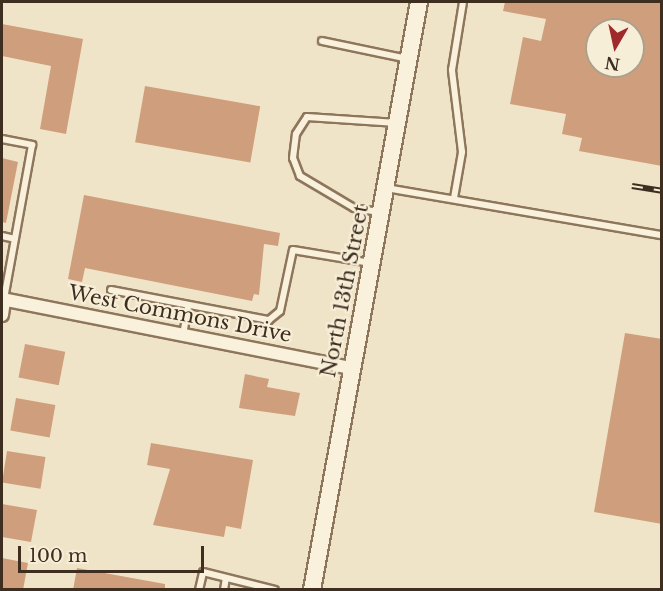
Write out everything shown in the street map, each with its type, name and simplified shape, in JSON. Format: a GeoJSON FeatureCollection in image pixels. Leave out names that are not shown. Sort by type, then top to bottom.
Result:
{"type":"FeatureCollection","features":[{"type":"Feature","properties":{"kind":"main road","name":"North 13th Street"},"geometry":{"type":"LineString","coordinates":[[312,590],[419,2]]}},
{"type":"Feature","properties":{"kind":"street"},"geometry":{"type":"LineString","coordinates":[[2,315],[3,299]]}},
{"type":"Feature","properties":{"kind":"street","name":"West Commons Drive"},"geometry":{"type":"LineString","coordinates":[[3,299],[351,368]]}},
{"type":"Feature","properties":{"kind":"lane"},"geometry":{"type":"LineString","coordinates":[[454,198],[462,152],[452,70],[463,2]]}},
{"type":"Feature","properties":{"kind":"lane"},"geometry":{"type":"LineString","coordinates":[[322,41],[409,59]]}},
{"type":"Feature","properties":{"kind":"lane"},"geometry":{"type":"LineString","coordinates":[[381,212],[354,208],[300,176],[293,158],[296,134],[307,117],[397,123]]}},
{"type":"Feature","properties":{"kind":"lane"},"geometry":{"type":"LineString","coordinates":[[2,139],[32,145],[3,299]]}},
{"type":"Feature","properties":{"kind":"lane"},"geometry":{"type":"LineString","coordinates":[[386,188],[662,235]]}},
{"type":"Feature","properties":{"kind":"lane"},"geometry":{"type":"LineString","coordinates":[[2,236],[15,239]]}},
{"type":"Feature","properties":{"kind":"lane"},"geometry":{"type":"LineString","coordinates":[[111,290],[188,307],[269,321],[280,311],[293,250],[371,263]]}},
{"type":"Feature","properties":{"kind":"lane"},"geometry":{"type":"LineString","coordinates":[[183,335],[188,307]]}},
{"type":"Feature","properties":{"kind":"lane"},"geometry":{"type":"LineString","coordinates":[[200,590],[203,572],[275,590]]}},
{"type":"Feature","properties":{"kind":"lane"},"geometry":{"type":"LineString","coordinates":[[224,590],[226,578]]}},
{"type":"Feature","properties":{"kind":"building"},"geometry":{"type":"Polygon","coordinates":[[[505,2],[662,2],[662,166],[579,151],[582,138],[562,134],[566,114],[510,104],[523,37],[541,41],[546,19],[503,11],[505,2]]]}},
{"type":"Feature","properties":{"kind":"building"},"geometry":{"type":"Polygon","coordinates":[[[2,24],[83,39],[66,134],[40,129],[51,66],[2,56],[2,24]]]}},
{"type":"Feature","properties":{"kind":"building"},"geometry":{"type":"Polygon","coordinates":[[[145,86],[260,106],[250,162],[135,142],[145,86]]]}},
{"type":"Feature","properties":{"kind":"building"},"geometry":{"type":"Polygon","coordinates":[[[2,158],[18,162],[6,223],[2,222],[2,158]]]}},
{"type":"Feature","properties":{"kind":"building"},"geometry":{"type":"Polygon","coordinates":[[[84,195],[280,233],[278,246],[264,244],[259,295],[254,294],[252,301],[85,268],[82,282],[68,279],[84,195]]]}},
{"type":"Feature","properties":{"kind":"building"},"geometry":{"type":"Polygon","coordinates":[[[625,333],[662,339],[662,524],[594,512],[625,333]]]}},
{"type":"Feature","properties":{"kind":"building"},"geometry":{"type":"Polygon","coordinates":[[[25,344],[65,352],[59,385],[19,377],[25,344]]]}},
{"type":"Feature","properties":{"kind":"building"},"geometry":{"type":"Polygon","coordinates":[[[245,374],[269,379],[267,387],[300,393],[295,416],[239,408],[245,374]]]}},
{"type":"Feature","properties":{"kind":"building"},"geometry":{"type":"Polygon","coordinates":[[[16,398],[55,405],[50,437],[10,430],[16,398]]]}},
{"type":"Feature","properties":{"kind":"building"},"geometry":{"type":"Polygon","coordinates":[[[151,443],[253,460],[241,529],[226,526],[224,537],[153,525],[170,469],[147,465],[151,443]]]}},
{"type":"Feature","properties":{"kind":"building"},"geometry":{"type":"Polygon","coordinates":[[[7,451],[46,457],[41,489],[2,483],[7,451]]]}},
{"type":"Feature","properties":{"kind":"building"},"geometry":{"type":"Polygon","coordinates":[[[2,504],[37,510],[31,542],[2,537],[2,504]]]}},
{"type":"Feature","properties":{"kind":"building"},"geometry":{"type":"Polygon","coordinates":[[[2,558],[28,563],[23,590],[2,590],[2,558]]]}},
{"type":"Feature","properties":{"kind":"building"},"geometry":{"type":"Polygon","coordinates":[[[77,568],[165,584],[165,590],[73,590],[77,568]]]}},
{"type":"Feature","properties":{"kind":"railway"},"geometry":{"type":"LineString","coordinates":[[632,186],[662,191]]}}]}
